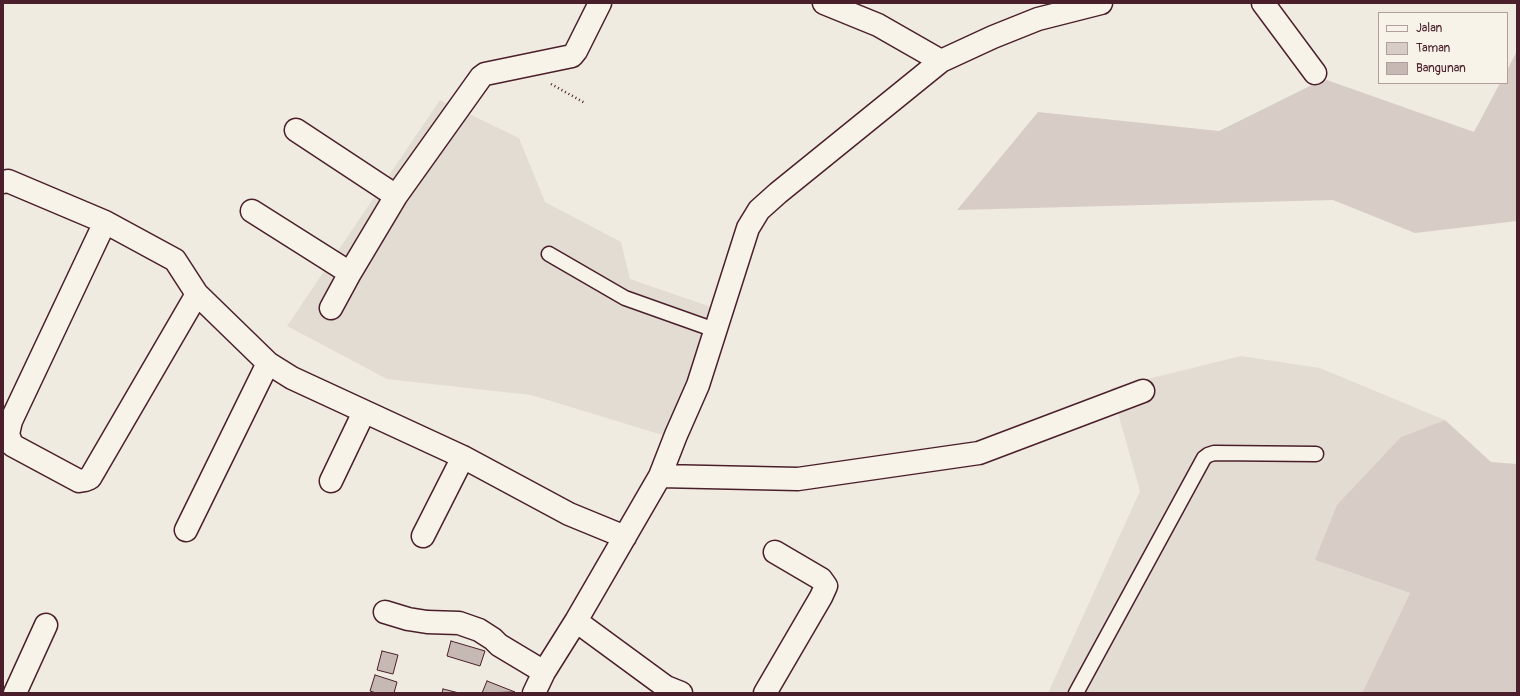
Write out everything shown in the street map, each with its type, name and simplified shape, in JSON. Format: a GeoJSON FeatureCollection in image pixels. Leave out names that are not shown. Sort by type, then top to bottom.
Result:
{"type":"FeatureCollection","features":[{"type":"Feature","properties":{"kind":"street"},"geometry":{"type":"LineString","coordinates":[[331,308],[396,196],[482,77],[485,74],[572,56],[576,51],[600,3]]}},
{"type":"Feature","properties":{"kind":"street"},"geometry":{"type":"LineString","coordinates":[[824,3],[878,25],[941,61]]}},
{"type":"Feature","properties":{"kind":"street"},"geometry":{"type":"LineString","coordinates":[[534,693],[544,672],[576,621],[660,476],[698,385],[748,228],[759,210],[941,61],[993,37],[1038,19],[1101,3]]}},
{"type":"Feature","properties":{"kind":"street"},"geometry":{"type":"LineString","coordinates":[[1263,3],[1315,73]]}},
{"type":"Feature","properties":{"kind":"street"},"geometry":{"type":"LineString","coordinates":[[296,130],[396,196]]}},
{"type":"Feature","properties":{"kind":"street"},"geometry":{"type":"LineString","coordinates":[[5,185],[105,222],[175,260],[197,294],[268,363],[292,378],[463,456],[569,514],[625,537]]}},
{"type":"Feature","properties":{"kind":"street"},"geometry":{"type":"LineString","coordinates":[[252,211],[350,273]]}},
{"type":"Feature","properties":{"kind":"street"},"geometry":{"type":"LineString","coordinates":[[105,222],[11,421],[8,434],[12,445],[79,481],[90,478],[197,294]]}},
{"type":"Feature","properties":{"kind":"street"},"geometry":{"type":"LineString","coordinates":[[186,530],[268,363]]}},
{"type":"Feature","properties":{"kind":"street"},"geometry":{"type":"LineString","coordinates":[[660,476],[798,479],[979,453],[1143,391]]}},
{"type":"Feature","properties":{"kind":"street"},"geometry":{"type":"LineString","coordinates":[[330,481],[364,412]]}},
{"type":"Feature","properties":{"kind":"street"},"geometry":{"type":"LineString","coordinates":[[423,536],[463,456]]}},
{"type":"Feature","properties":{"kind":"street"},"geometry":{"type":"LineString","coordinates":[[765,693],[826,586],[821,579],[775,552]]}},
{"type":"Feature","properties":{"kind":"street"},"geometry":{"type":"LineString","coordinates":[[385,612],[408,619],[459,624],[479,630],[499,645],[544,672]]}},
{"type":"Feature","properties":{"kind":"street"},"geometry":{"type":"LineString","coordinates":[[576,621],[666,687],[681,693]]}},
{"type":"Feature","properties":{"kind":"street"},"geometry":{"type":"LineString","coordinates":[[15,693],[46,625]]}},
{"type":"Feature","properties":{"kind":"lane"},"geometry":{"type":"LineString","coordinates":[[549,254],[626,298],[715,330]]}},
{"type":"Feature","properties":{"kind":"lane"},"geometry":{"type":"LineString","coordinates":[[1076,693],[1204,458],[1214,453],[1316,454]]}},
{"type":"Feature","properties":{"kind":"shaded area"},"geometry":{"type":"Polygon","coordinates":[[[440,100],[519,138],[545,202],[621,242],[630,279],[714,308],[679,440],[531,395],[387,379],[287,326],[440,100]]]}},
{"type":"Feature","properties":{"kind":"shaded area"},"geometry":{"type":"Polygon","coordinates":[[[1241,356],[1320,368],[1445,420],[1401,437],[1315,560],[1410,593],[1362,693],[1048,693],[1140,491],[1111,388],[1241,356]]]}},
{"type":"Feature","properties":{"kind":"green space"},"geometry":{"type":"Polygon","coordinates":[[[1517,51],[1517,221],[1415,233],[1333,200],[957,210],[1038,112],[1219,131],[1324,79],[1474,132],[1499,84],[1508,84],[1508,68],[1517,51]]]}},
{"type":"Feature","properties":{"kind":"green space"},"geometry":{"type":"Polygon","coordinates":[[[1445,420],[1491,462],[1517,464],[1517,693],[1362,693],[1410,593],[1315,560],[1337,505],[1401,437],[1445,420]]]}},
{"type":"Feature","properties":{"kind":"building"},"geometry":{"type":"Polygon","coordinates":[[[451,641],[485,651],[480,666],[447,656],[451,641]]]}},
{"type":"Feature","properties":{"kind":"building"},"geometry":{"type":"Polygon","coordinates":[[[382,651],[398,655],[393,674],[377,670],[382,651]]]}},
{"type":"Feature","properties":{"kind":"building"},"geometry":{"type":"Polygon","coordinates":[[[375,675],[397,682],[394,693],[376,693],[370,691],[375,675]]]}},
{"type":"Feature","properties":{"kind":"building"},"geometry":{"type":"Polygon","coordinates":[[[487,681],[515,692],[482,693],[487,681]]]}},
{"type":"Feature","properties":{"kind":"building"},"geometry":{"type":"Polygon","coordinates":[[[443,689],[459,693],[442,693],[443,689]]]}}]}
